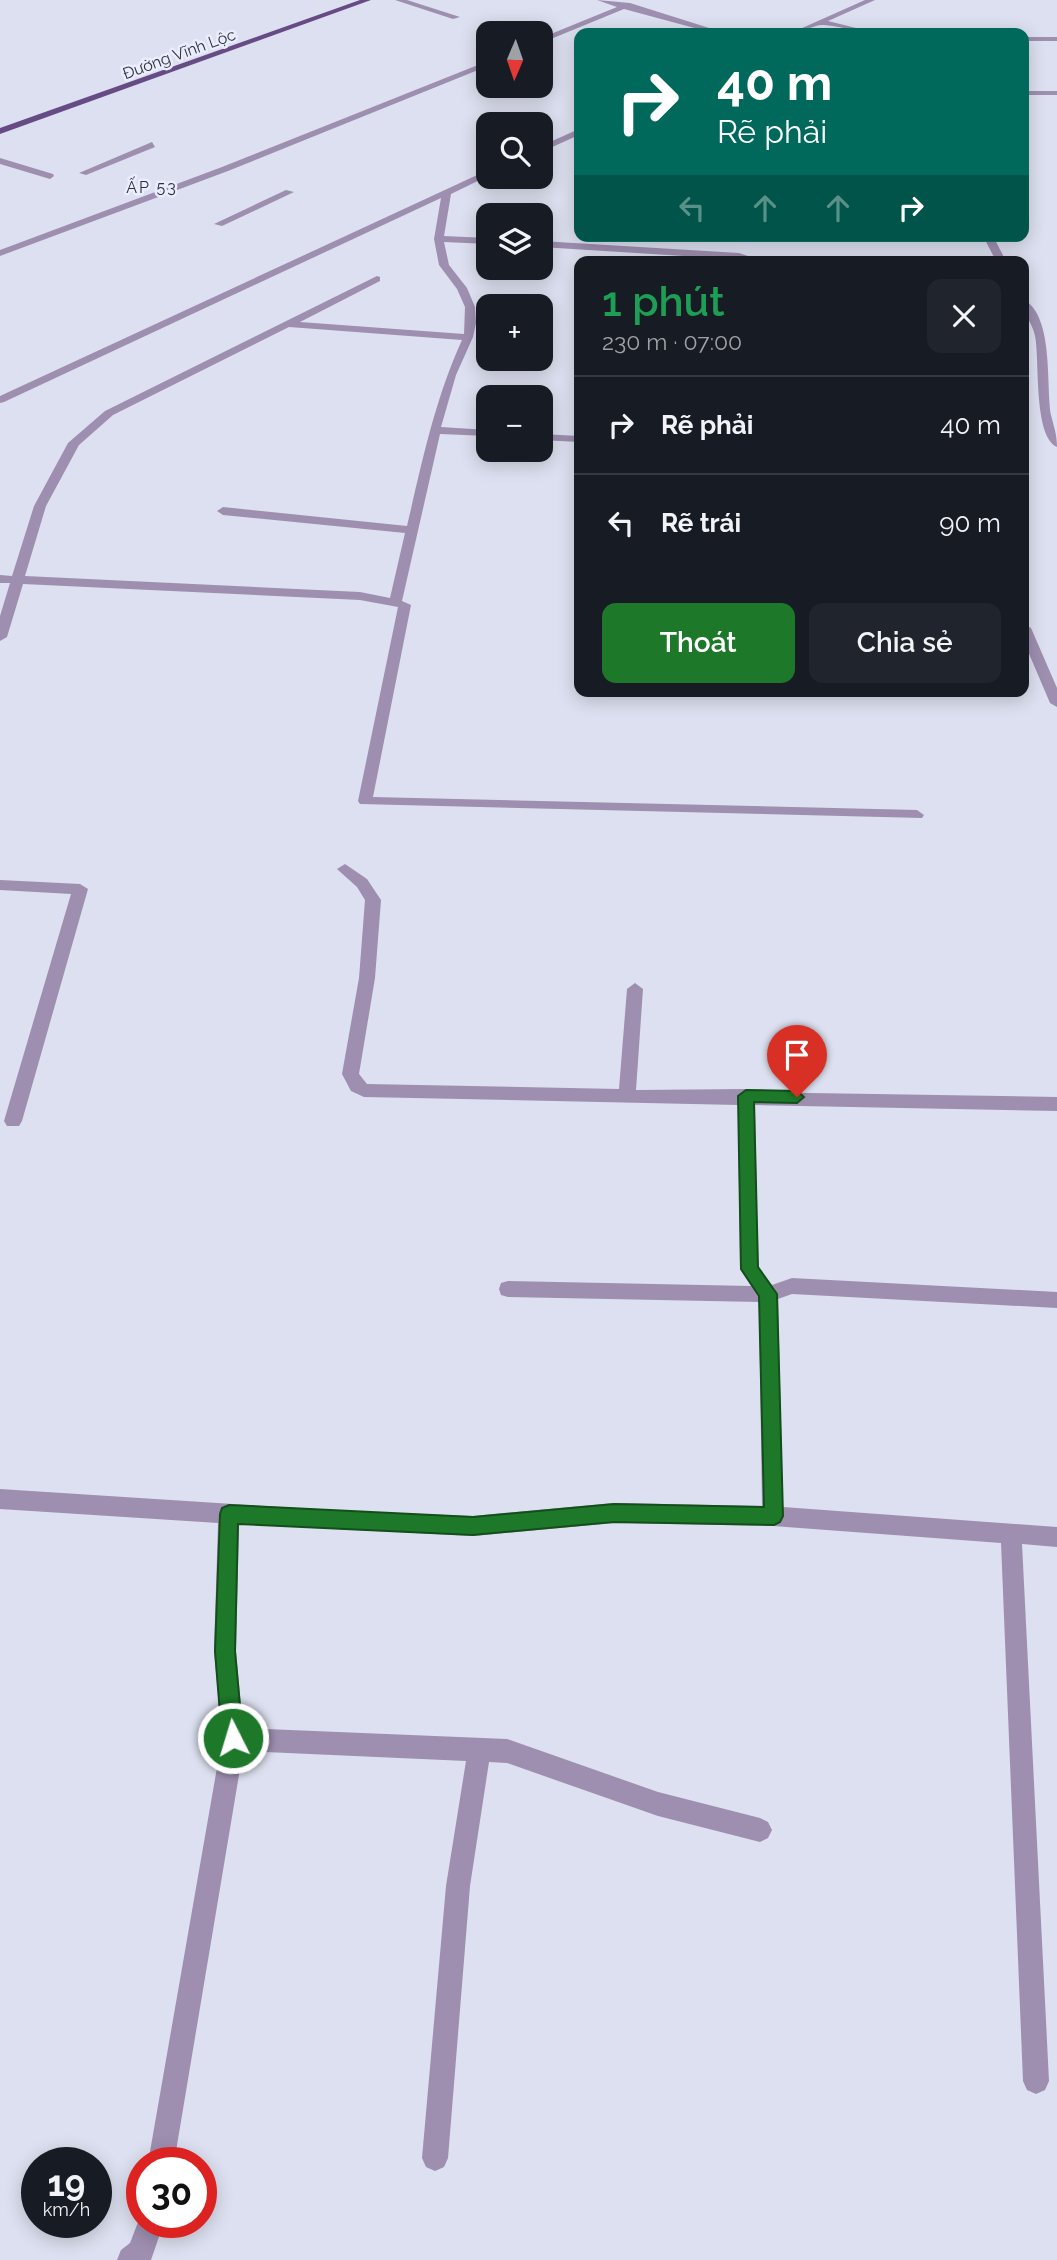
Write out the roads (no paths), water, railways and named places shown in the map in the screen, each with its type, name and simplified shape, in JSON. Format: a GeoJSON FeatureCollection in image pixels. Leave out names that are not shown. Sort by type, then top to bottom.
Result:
{"type":"FeatureCollection","features":[{"type":"Feature","properties":{"kind":"main road","name":"Đường Vĩnh Lộc"},"geometry":{"type":"LineString","coordinates":[[0,131],[367,0]]}},
{"type":"Feature","properties":{"kind":"street"},"geometry":{"type":"LineString","coordinates":[[399,0],[456,17]]}},
{"type":"Feature","properties":{"kind":"street"},"geometry":{"type":"LineString","coordinates":[[601,0],[703,28]]}},
{"type":"Feature","properties":{"kind":"street"},"geometry":{"type":"LineString","coordinates":[[553,36],[640,0]]}},
{"type":"Feature","properties":{"kind":"street"},"geometry":{"type":"LineString","coordinates":[[807,28],[871,0]]}},
{"type":"Feature","properties":{"kind":"street"},"geometry":{"type":"LineString","coordinates":[[821,22],[849,28]]}},
{"type":"Feature","properties":{"kind":"street"},"geometry":{"type":"LineString","coordinates":[[1029,39],[1057,39]]}},
{"type":"Feature","properties":{"kind":"street"},"geometry":{"type":"LineString","coordinates":[[0,253],[225,169],[476,67]]}},
{"type":"Feature","properties":{"kind":"street"},"geometry":{"type":"LineString","coordinates":[[1029,93],[1057,93]]}},
{"type":"Feature","properties":{"kind":"street"},"geometry":{"type":"LineString","coordinates":[[553,143],[574,134]]}},
{"type":"Feature","properties":{"kind":"street"},"geometry":{"type":"LineString","coordinates":[[556,142],[568,145]]}},
{"type":"Feature","properties":{"kind":"street"},"geometry":{"type":"LineString","coordinates":[[82,173],[152,145]]}},
{"type":"Feature","properties":{"kind":"street"},"geometry":{"type":"LineString","coordinates":[[0,161],[50,176]]}},
{"type":"Feature","properties":{"kind":"street"},"geometry":{"type":"LineString","coordinates":[[0,400],[476,179]]}},
{"type":"Feature","properties":{"kind":"street"},"geometry":{"type":"LineString","coordinates":[[219,224],[289,192]]}},
{"type":"Feature","properties":{"kind":"street"},"geometry":{"type":"LineString","coordinates":[[395,603],[435,430],[451,375],[468,337],[470,307],[462,288],[444,265],[439,239],[447,192]]}},
{"type":"Feature","properties":{"kind":"street"},"geometry":{"type":"LineString","coordinates":[[439,239],[476,241]]}},
{"type":"Feature","properties":{"kind":"street"},"geometry":{"type":"LineString","coordinates":[[553,245],[739,256]]}},
{"type":"Feature","properties":{"kind":"street"},"geometry":{"type":"LineString","coordinates":[[0,637],[40,506],[74,443],[109,413],[377,279]]}},
{"type":"Feature","properties":{"kind":"street"},"geometry":{"type":"LineString","coordinates":[[1029,313],[1040,334],[1051,391],[1046,416],[1057,444]]}},
{"type":"Feature","properties":{"kind":"street"},"geometry":{"type":"LineString","coordinates":[[290,324],[468,337]]}},
{"type":"Feature","properties":{"kind":"street"},"geometry":{"type":"LineString","coordinates":[[435,430],[476,432]]}},
{"type":"Feature","properties":{"kind":"street"},"geometry":{"type":"LineString","coordinates":[[553,438],[574,439]]}},
{"type":"Feature","properties":{"kind":"street"},"geometry":{"type":"LineString","coordinates":[[223,511],[413,530]]}},
{"type":"Feature","properties":{"kind":"street"},"geometry":{"type":"LineString","coordinates":[[0,579],[360,596],[405,605],[365,801],[917,815]]}},
{"type":"Feature","properties":{"kind":"street"},"geometry":{"type":"LineString","coordinates":[[1029,639],[1057,703]]}},
{"type":"Feature","properties":{"kind":"street"},"geometry":{"type":"LineString","coordinates":[[345,869],[362,883],[373,900],[367,978],[350,1074],[356,1086],[364,1090],[1057,1104]]}},
{"type":"Feature","properties":{"kind":"street"},"geometry":{"type":"LineString","coordinates":[[0,885],[80,889],[13,1121]]}},
{"type":"Feature","properties":{"kind":"street"},"geometry":{"type":"LineString","coordinates":[[627,1096],[629,1033],[635,989]]}},
{"type":"Feature","properties":{"kind":"street"},"geometry":{"type":"LineString","coordinates":[[746,1096],[750,1269],[768,1294],[774,1516]]}},
{"type":"Feature","properties":{"kind":"street"},"geometry":{"type":"LineString","coordinates":[[508,1289],[768,1294],[792,1286],[1057,1300]]}},
{"type":"Feature","properties":{"kind":"street"},"geometry":{"type":"LineString","coordinates":[[0,1499],[473,1526],[614,1513],[774,1516],[1057,1537]]}},
{"type":"Feature","properties":{"kind":"street"},"geometry":{"type":"LineString","coordinates":[[164,2147],[233,1738],[225,1651],[229,1514]]}},
{"type":"Feature","properties":{"kind":"street"},"geometry":{"type":"LineString","coordinates":[[1011,1534],[1036,2081]]}},
{"type":"Feature","properties":{"kind":"street"},"geometry":{"type":"LineString","coordinates":[[233,1738],[507,1751],[658,1804],[760,1830]]}},
{"type":"Feature","properties":{"kind":"street"},"geometry":{"type":"LineString","coordinates":[[435,2158],[458,1886],[479,1751]]}},
{"type":"Feature","properties":{"kind":"street"},"geometry":{"type":"LineString","coordinates":[[131,2260],[141,2252],[146,2238]]}},
{"type":"Feature","properties":{"kind":"district","name":"ẤP 53"},"geometry":{"type":"Point","coordinates":[152,187]}}]}
